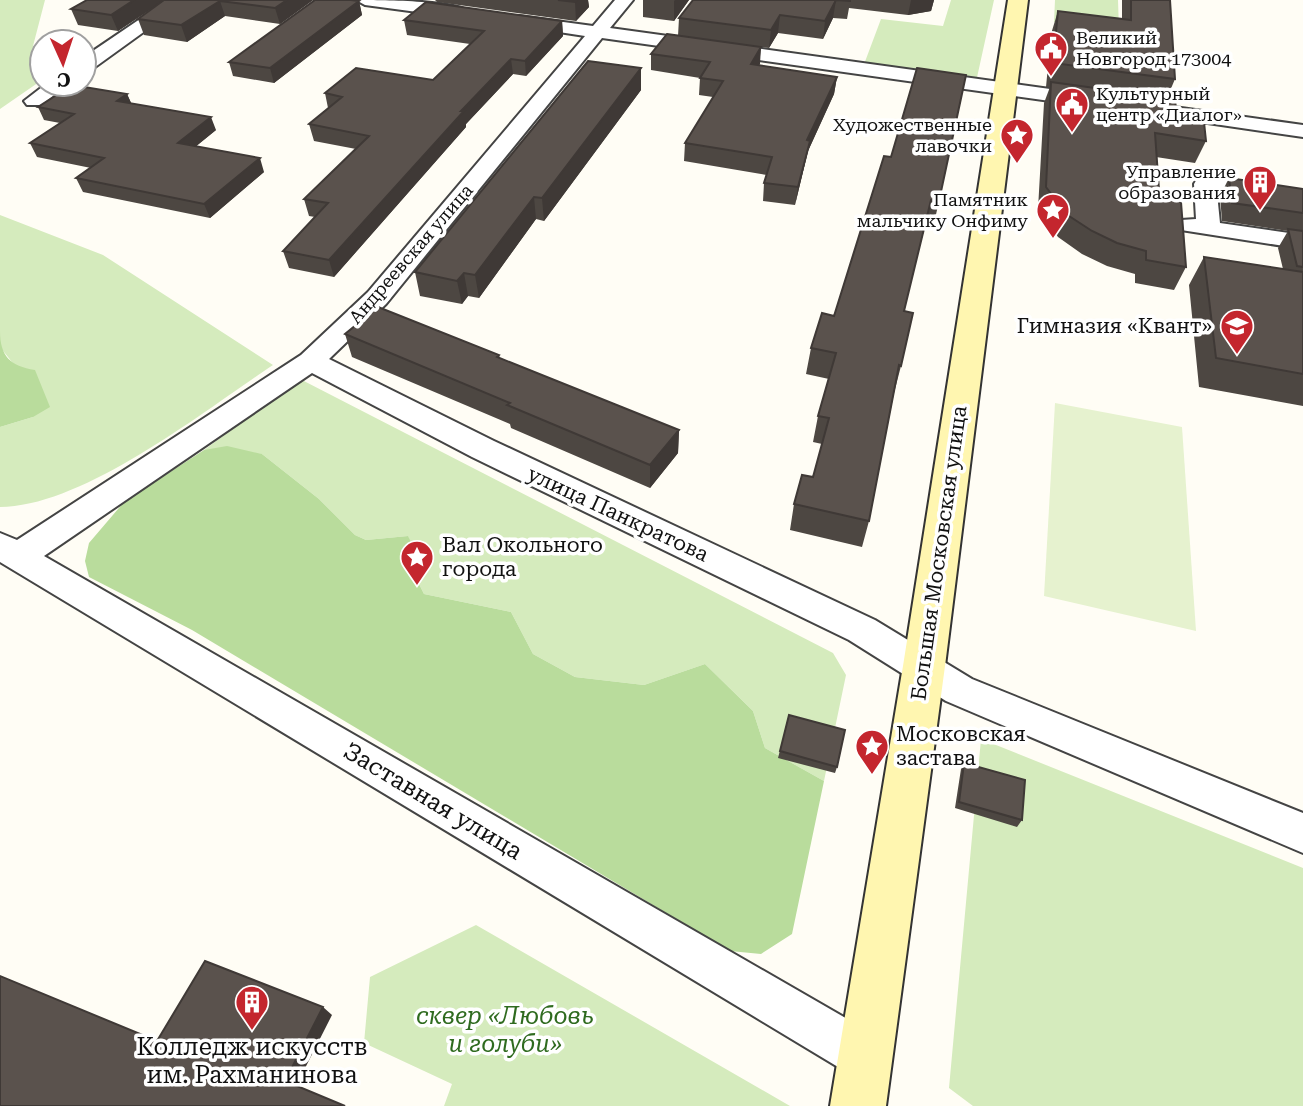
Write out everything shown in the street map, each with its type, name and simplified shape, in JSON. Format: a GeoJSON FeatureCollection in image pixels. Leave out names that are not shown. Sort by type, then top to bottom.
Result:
{"type":"FeatureCollection","features":[{"type":"Feature","properties":{"kind":"main road","name":"Большая Московская улица"},"geometry":{"type":"LineString","coordinates":[[861,1081],[924,666],[1018,0]]}},
{"type":"Feature","properties":{"kind":"street"},"geometry":{"type":"LineString","coordinates":[[98,56],[179,0]]}},
{"type":"Feature","properties":{"kind":"street"},"geometry":{"type":"LineString","coordinates":[[365,0],[408,3],[599,33],[1111,104]]}},
{"type":"Feature","properties":{"kind":"street","name":"Андреевская улица"},"geometry":{"type":"LineString","coordinates":[[9,551],[311,361],[377,298],[624,0]]}},
{"type":"Feature","properties":{"kind":"street"},"geometry":{"type":"LineString","coordinates":[[34,101],[38,98]]}},
{"type":"Feature","properties":{"kind":"street"},"geometry":{"type":"LineString","coordinates":[[1138,107],[1303,131]]}},
{"type":"Feature","properties":{"kind":"street"},"geometry":{"type":"LineString","coordinates":[[1303,199],[1205,184],[1198,226],[1303,242]]}},
{"type":"Feature","properties":{"kind":"street","name":"улица Панкратова"},"geometry":{"type":"LineString","coordinates":[[311,361],[483,449],[862,630],[959,690],[1303,833]]}},
{"type":"Feature","properties":{"kind":"street","name":"Заставная улица"},"geometry":{"type":"LineString","coordinates":[[9,551],[861,1081]]}},
{"type":"Feature","properties":{"kind":"green space"},"geometry":{"type":"Polygon","coordinates":[[[0,0],[45,0],[38,28],[28,28],[28,90],[0,109],[0,0]]]}},
{"type":"Feature","properties":{"kind":"green space"},"geometry":{"type":"Polygon","coordinates":[[[951,0],[994,0],[976,82],[863,67],[881,19],[943,26],[951,0]]]}},
{"type":"Feature","properties":{"kind":"green space"},"geometry":{"type":"Polygon","coordinates":[[[1055,0],[1118,0],[1119,30],[1054,22],[1055,0]]]}},
{"type":"Feature","properties":{"kind":"green space"},"geometry":{"type":"Polygon","coordinates":[[[0,215],[103,255],[273,365],[178,430],[105,474],[33,503],[0,507],[0,427],[33,417],[16,367],[0,347],[0,215]]]}},
{"type":"Feature","properties":{"kind":"green space"},"geometry":{"type":"Polygon","coordinates":[[[0,340],[8,358],[19,366],[35,370],[50,407],[33,417],[0,427],[0,340]]]}},
{"type":"Feature","properties":{"kind":"green space"},"geometry":{"type":"Polygon","coordinates":[[[300,379],[833,653],[846,675],[824,781],[765,748],[753,711],[705,664],[644,685],[575,677],[533,654],[511,612],[424,594],[416,578],[408,536],[366,540],[355,535],[319,499],[262,454],[204,450],[300,379]]]}},
{"type":"Feature","properties":{"kind":"green space"},"geometry":{"type":"Polygon","coordinates":[[[1055,403],[1182,427],[1196,631],[1044,596],[1055,403]]]}},
{"type":"Feature","properties":{"kind":"green space"},"geometry":{"type":"Polygon","coordinates":[[[227,446],[262,454],[319,499],[355,535],[366,540],[408,536],[421,563],[416,578],[424,594],[511,612],[533,654],[575,677],[644,685],[705,664],[753,711],[765,748],[824,781],[792,934],[761,954],[730,951],[192,630],[89,577],[85,561],[89,543],[124,502],[204,450],[227,446]]]}},
{"type":"Feature","properties":{"kind":"green space"},"geometry":{"type":"Polygon","coordinates":[[[981,739],[1303,868],[1303,1106],[973,1106],[949,1088],[981,739]]]}},
{"type":"Feature","properties":{"kind":"green space","name":"сквер «Любовь и голуби»"},"geometry":{"type":"Polygon","coordinates":[[[476,925],[790,1106],[444,1106],[452,1084],[364,1043],[370,977],[476,925]]]}},
{"type":"Feature","properties":{"kind":"building"},"geometry":{"type":"Polygon","coordinates":[[[87,0],[134,0],[111,15],[71,9],[87,0]]]}},
{"type":"Feature","properties":{"kind":"building"},"geometry":{"type":"Polygon","coordinates":[[[164,0],[287,0],[275,8],[220,1],[181,25],[138,19],[164,0]]]}},
{"type":"Feature","properties":{"kind":"building"},"geometry":{"type":"Polygon","coordinates":[[[315,0],[359,1],[270,68],[229,62],[315,0]]]}},
{"type":"Feature","properties":{"kind":"building"},"geometry":{"type":"Polygon","coordinates":[[[693,0],[836,0],[825,21],[780,15],[771,30],[679,18],[693,0]]]}},
{"type":"Feature","properties":{"kind":"building"},"geometry":{"type":"Polygon","coordinates":[[[1131,0],[1170,0],[1175,79],[1053,63],[1058,11],[1131,20],[1131,0]]]}},
{"type":"Feature","properties":{"kind":"building"},"geometry":{"type":"Polygon","coordinates":[[[426,2],[562,21],[525,61],[511,59],[461,111],[464,111],[329,260],[283,251],[328,203],[304,199],[369,136],[309,124],[342,97],[325,93],[356,68],[433,80],[484,31],[404,20],[426,2]]]}},
{"type":"Feature","properties":{"kind":"building"},"geometry":{"type":"Polygon","coordinates":[[[667,34],[761,47],[751,64],[837,77],[807,140],[810,141],[798,187],[764,183],[772,157],[685,143],[723,81],[700,78],[710,62],[651,54],[667,34]]]}},
{"type":"Feature","properties":{"kind":"building"},"geometry":{"type":"Polygon","coordinates":[[[588,61],[641,68],[542,198],[534,197],[475,275],[464,273],[457,281],[415,272],[588,61]]]}},
{"type":"Feature","properties":{"kind":"building"},"geometry":{"type":"Polygon","coordinates":[[[917,68],[966,75],[939,201],[931,200],[904,311],[913,313],[901,366],[899,365],[869,521],[794,504],[802,475],[813,477],[829,418],[818,416],[836,353],[811,348],[822,313],[834,316],[884,156],[891,157],[917,68]]]}},
{"type":"Feature","properties":{"kind":"building"},"geometry":{"type":"Polygon","coordinates":[[[1051,82],[1175,99],[1176,109],[1203,113],[1206,141],[1155,133],[1159,190],[1181,202],[1186,267],[1146,260],[1146,251],[1117,243],[1092,231],[1066,214],[1046,187],[1051,82]]]}},
{"type":"Feature","properties":{"kind":"building"},"geometry":{"type":"Polygon","coordinates":[[[98,89],[127,94],[117,101],[211,117],[178,143],[260,158],[204,204],[76,178],[104,158],[30,143],[74,114],[38,107],[52,98],[98,98],[98,89]]]}},
{"type":"Feature","properties":{"kind":"building"},"geometry":{"type":"Polygon","coordinates":[[[1229,178],[1303,189],[1303,213],[1232,203],[1229,178]]]}},
{"type":"Feature","properties":{"kind":"building"},"geometry":{"type":"Polygon","coordinates":[[[1288,229],[1303,231],[1303,267],[1297,266],[1288,229]]]}},
{"type":"Feature","properties":{"kind":"building"},"geometry":{"type":"Polygon","coordinates":[[[1204,257],[1303,272],[1303,374],[1216,358],[1204,257]]]}},
{"type":"Feature","properties":{"kind":"building"},"geometry":{"type":"Polygon","coordinates":[[[378,307],[679,430],[650,465],[345,334],[378,307]]]}},
{"type":"Feature","properties":{"kind":"building"},"geometry":{"type":"Polygon","coordinates":[[[789,715],[845,730],[837,767],[780,751],[789,715]]]}},
{"type":"Feature","properties":{"kind":"building"},"geometry":{"type":"Polygon","coordinates":[[[964,763],[1025,780],[1022,820],[959,802],[964,763]]]}},
{"type":"Feature","properties":{"kind":"building","name":"Колледж искусств им. Рахманинова"},"geometry":{"type":"Polygon","coordinates":[[[205,961],[323,1007],[285,1081],[345,1106],[0,1106],[0,976],[157,1041],[205,961]]]}},
{"type":"Feature","properties":{"kind":"place","name":"Великий Новгород 173004"},"geometry":{"type":"Point","coordinates":[1051,78]}},
{"type":"Feature","properties":{"kind":"place","name":"Культурный центр «Диалог»"},"geometry":{"type":"Point","coordinates":[1072,134]}},
{"type":"Feature","properties":{"kind":"place","name":"Художественные лавочки"},"geometry":{"type":"Point","coordinates":[1017,165]}},
{"type":"Feature","properties":{"kind":"place","name":"Управление образования"},"geometry":{"type":"Point","coordinates":[1260,212]}},
{"type":"Feature","properties":{"kind":"place","name":"Памятник мальчику Онфиму"},"geometry":{"type":"Point","coordinates":[1053,240]}},
{"type":"Feature","properties":{"kind":"place","name":"Гимназия «Квант»"},"geometry":{"type":"Point","coordinates":[1237,356]}},
{"type":"Feature","properties":{"kind":"place","name":"Вал Окольного города"},"geometry":{"type":"Point","coordinates":[417,587]}},
{"type":"Feature","properties":{"kind":"place","name":"Московская застава"},"geometry":{"type":"Point","coordinates":[872,776]}},
{"type":"Feature","properties":{"kind":"place","name":"Колледж искусств им. Рахманинова"},"geometry":{"type":"Point","coordinates":[252,1032]}}]}
